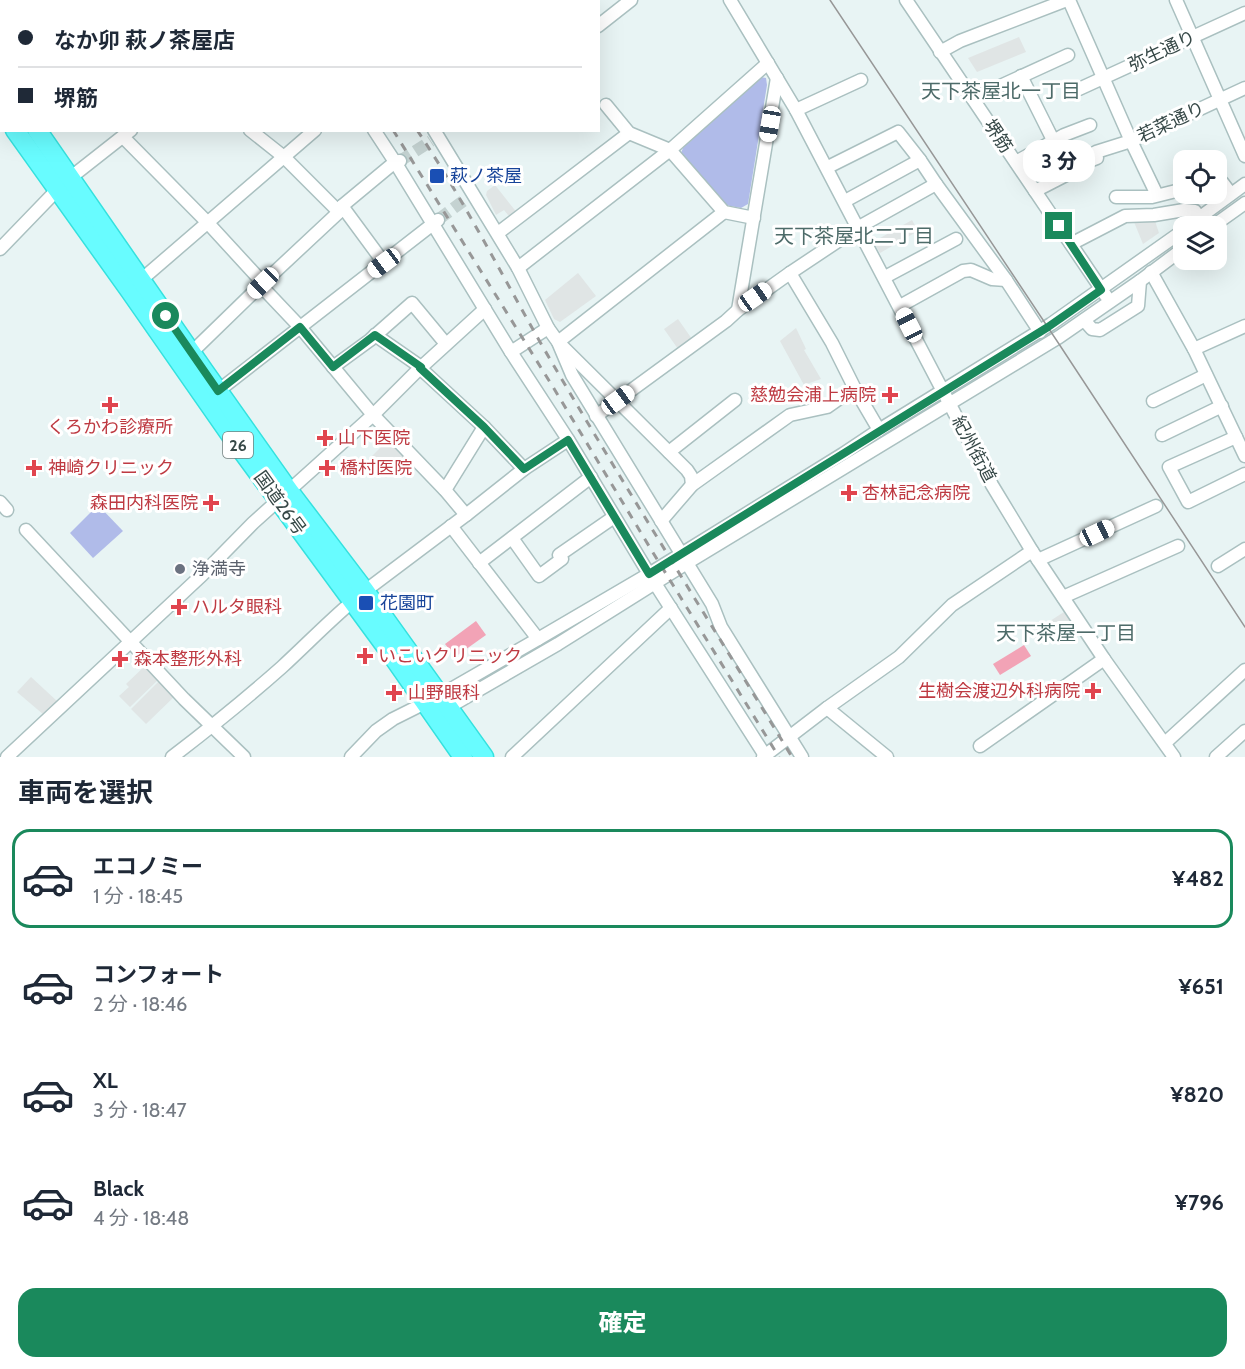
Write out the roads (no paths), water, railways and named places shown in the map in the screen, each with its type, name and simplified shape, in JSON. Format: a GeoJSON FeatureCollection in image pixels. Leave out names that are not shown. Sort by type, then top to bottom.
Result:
{"type":"FeatureCollection","features":[{"type":"Feature","properties":{"kind":"highway","name":"国道26号"},"geometry":{"type":"LineString","coordinates":[[17,132],[63,184],[141,280],[218,391],[284,496]]}},
{"type":"Feature","properties":{"kind":"highway","name":"国道26号"},"geometry":{"type":"LineString","coordinates":[[41,132],[63,184],[130,291],[438,702],[484,757]]}},
{"type":"Feature","properties":{"kind":"highway","name":"国道26号"},"geometry":{"type":"LineString","coordinates":[[438,702],[463,757]]}},
{"type":"Feature","properties":{"kind":"street"},"geometry":{"type":"LineString","coordinates":[[600,24],[632,0]]}},
{"type":"Feature","properties":{"kind":"street","name":"紀州街道"},"geometry":{"type":"LineString","coordinates":[[730,0],[828,167],[992,485],[1035,556],[1104,659],[1174,757]]}},
{"type":"Feature","properties":{"kind":"street","name":"堺筋"},"geometry":{"type":"LineString","coordinates":[[906,0],[1110,302]]}},
{"type":"Feature","properties":{"kind":"street"},"geometry":{"type":"LineString","coordinates":[[940,52],[960,41],[1068,0],[1156,195]]}},
{"type":"Feature","properties":{"kind":"street"},"geometry":{"type":"LineString","coordinates":[[1176,0],[1245,156]]}},
{"type":"Feature","properties":{"kind":"street","name":"弥生通り"},"geometry":{"type":"LineString","coordinates":[[1079,89],[1245,13]]}},
{"type":"Feature","properties":{"kind":"street"},"geometry":{"type":"LineString","coordinates":[[974,100],[1068,55]]}},
{"type":"Feature","properties":{"kind":"street"},"geometry":{"type":"LineString","coordinates":[[518,268],[670,150],[768,63]]}},
{"type":"Feature","properties":{"kind":"street"},"geometry":{"type":"LineString","coordinates":[[1021,76],[1054,142]]}},
{"type":"Feature","properties":{"kind":"street"},"geometry":{"type":"LineString","coordinates":[[738,309],[777,78]]}},
{"type":"Feature","properties":{"kind":"street"},"geometry":{"type":"LineString","coordinates":[[796,110],[861,80]]}},
{"type":"Feature","properties":{"kind":"street","name":"若菜通り"},"geometry":{"type":"LineString","coordinates":[[1035,191],[1068,174],[1074,167],[1097,155],[1245,88]]}},
{"type":"Feature","properties":{"kind":"street"},"geometry":{"type":"LineString","coordinates":[[606,105],[629,133],[670,150],[723,212],[754,218]]}},
{"type":"Feature","properties":{"kind":"street"},"geometry":{"type":"LineString","coordinates":[[1016,162],[1064,135],[1090,125]]}},
{"type":"Feature","properties":{"kind":"street"},"geometry":{"type":"LineString","coordinates":[[253,132],[284,157],[340,209],[384,263]]}},
{"type":"Feature","properties":{"kind":"street"},"geometry":{"type":"LineString","coordinates":[[141,280],[313,132]]}},
{"type":"Feature","properties":{"kind":"street"},"geometry":{"type":"LineString","coordinates":[[375,132],[436,222],[484,309],[765,756],[789,736],[899,657],[952,605],[1035,556],[1156,506]]}},
{"type":"Feature","properties":{"kind":"street"},"geometry":{"type":"LineString","coordinates":[[828,167],[898,132],[1006,280],[1040,332]]}},
{"type":"Feature","properties":{"kind":"street"},"geometry":{"type":"LineString","coordinates":[[498,233],[629,133]]}},
{"type":"Feature","properties":{"kind":"street"},"geometry":{"type":"LineString","coordinates":[[0,248],[63,184],[127,134],[263,283],[264,289],[300,327],[373,415],[466,515]]}},
{"type":"Feature","properties":{"kind":"street"},"geometry":{"type":"LineString","coordinates":[[436,134],[498,233],[548,328],[558,342],[669,452],[691,476],[692,485]]}},
{"type":"Feature","properties":{"kind":"street"},"geometry":{"type":"LineString","coordinates":[[845,201],[920,160]]}},
{"type":"Feature","properties":{"kind":"street"},"geometry":{"type":"LineString","coordinates":[[191,353],[340,209],[397,161]]}},
{"type":"Feature","properties":{"kind":"street"},"geometry":{"type":"LineString","coordinates":[[596,416],[726,321],[738,309],[790,273],[859,227],[936,184]]}},
{"type":"Feature","properties":{"kind":"street"},"geometry":{"type":"LineString","coordinates":[[1202,216],[1245,184]]}},
{"type":"Feature","properties":{"kind":"street"},"geometry":{"type":"LineString","coordinates":[[1227,189],[1231,194]]}},
{"type":"Feature","properties":{"kind":"street"},"geometry":{"type":"LineString","coordinates":[[1116,197],[1152,197],[1173,191]]}},
{"type":"Feature","properties":{"kind":"street"},"geometry":{"type":"LineString","coordinates":[[1227,216],[1245,203]]}},
{"type":"Feature","properties":{"kind":"street"},"geometry":{"type":"LineString","coordinates":[[1071,244],[1125,216],[1154,215],[1184,210],[1195,211],[1198,216]]}},
{"type":"Feature","properties":{"kind":"street"},"geometry":{"type":"LineString","coordinates":[[558,342],[723,212]]}},
{"type":"Feature","properties":{"kind":"street"},"geometry":{"type":"LineString","coordinates":[[218,391],[436,222]]}},
{"type":"Feature","properties":{"kind":"street"},"geometry":{"type":"LineString","coordinates":[[351,757],[376,731],[406,712],[438,702],[558,644],[652,579],[879,430],[1040,332],[1173,238]]}},
{"type":"Feature","properties":{"kind":"street"},"geometry":{"type":"LineString","coordinates":[[885,277],[956,239]]}},
{"type":"Feature","properties":{"kind":"street"},"geometry":{"type":"LineString","coordinates":[[684,558],[1059,337],[1173,256]]}},
{"type":"Feature","properties":{"kind":"street"},"geometry":{"type":"LineString","coordinates":[[900,306],[963,271],[971,270],[992,279],[1006,280]]}},
{"type":"Feature","properties":{"kind":"street"},"geometry":{"type":"LineString","coordinates":[[1151,272],[1194,349],[1245,456]]}},
{"type":"Feature","properties":{"kind":"street"},"geometry":{"type":"LineString","coordinates":[[790,273],[832,343],[879,430]]}},
{"type":"Feature","properties":{"kind":"street"},"geometry":{"type":"LineString","coordinates":[[1084,320],[1092,329],[1100,330],[1138,306],[1140,281]]}},
{"type":"Feature","properties":{"kind":"street"},"geometry":{"type":"LineString","coordinates":[[333,367],[412,303],[446,344]]}},
{"type":"Feature","properties":{"kind":"street"},"geometry":{"type":"LineString","coordinates":[[6,754],[131,642],[253,523],[373,415],[484,309]]}},
{"type":"Feature","properties":{"kind":"street"},"geometry":{"type":"LineString","coordinates":[[1194,349],[1245,326]]}},
{"type":"Feature","properties":{"kind":"street"},"geometry":{"type":"LineString","coordinates":[[511,352],[548,328]]}},
{"type":"Feature","properties":{"kind":"street"},"geometry":{"type":"LineString","coordinates":[[375,335],[421,368],[484,427],[524,469]]}},
{"type":"Feature","properties":{"kind":"street"},"geometry":{"type":"LineString","coordinates":[[558,342],[572,375],[596,416],[712,604],[721,627],[802,757]]}},
{"type":"Feature","properties":{"kind":"street"},"geometry":{"type":"LineString","coordinates":[[1153,401],[1206,375]]}},
{"type":"Feature","properties":{"kind":"street"},"geometry":{"type":"LineString","coordinates":[[661,521],[692,485],[790,415],[827,407],[854,387]]}},
{"type":"Feature","properties":{"kind":"street"},"geometry":{"type":"LineString","coordinates":[[669,452],[735,400]]}},
{"type":"Feature","properties":{"kind":"street"},"geometry":{"type":"LineString","coordinates":[[1162,435],[1222,406]]}},
{"type":"Feature","properties":{"kind":"street"},"geometry":{"type":"LineString","coordinates":[[445,490],[484,427]]}},
{"type":"Feature","properties":{"kind":"street"},"geometry":{"type":"LineString","coordinates":[[1236,436],[1169,467],[1188,502],[1245,474]]}},
{"type":"Feature","properties":{"kind":"street"},"geometry":{"type":"LineString","coordinates":[[172,757],[213,727],[359,596],[524,469],[568,440]]}},
{"type":"Feature","properties":{"kind":"street"},"geometry":{"type":"LineString","coordinates":[[479,563],[591,477]]}},
{"type":"Feature","properties":{"kind":"street"},"geometry":{"type":"LineString","coordinates":[[512,538],[539,576],[562,559],[559,555],[614,517]]}},
{"type":"Feature","properties":{"kind":"street"},"geometry":{"type":"LineString","coordinates":[[451,526],[538,639]]}},
{"type":"Feature","properties":{"kind":"street"},"geometry":{"type":"LineString","coordinates":[[26,530],[184,699],[244,757]]}},
{"type":"Feature","properties":{"kind":"street"},"geometry":{"type":"LineString","coordinates":[[1063,597],[1178,546]]}},
{"type":"Feature","properties":{"kind":"street"},"geometry":{"type":"LineString","coordinates":[[1218,566],[1245,549]]}},
{"type":"Feature","properties":{"kind":"street"},"geometry":{"type":"LineString","coordinates":[[438,702],[538,639],[652,579]]}},
{"type":"Feature","properties":{"kind":"street"},"geometry":{"type":"LineString","coordinates":[[512,757],[671,608]]}},
{"type":"Feature","properties":{"kind":"street"},"geometry":{"type":"LineString","coordinates":[[980,746],[1104,659]]}},
{"type":"Feature","properties":{"kind":"street"},"geometry":{"type":"LineString","coordinates":[[1165,744],[1245,670]]}},
{"type":"Feature","properties":{"kind":"street"},"geometry":{"type":"LineString","coordinates":[[827,708],[887,757]]}},
{"type":"Feature","properties":{"kind":"street"},"geometry":{"type":"LineString","coordinates":[[1216,757],[1245,731]]}},
{"type":"Feature","properties":{"kind":"tunnel"},"geometry":{"type":"LineString","coordinates":[[400,161],[431,141]]}},
{"type":"Feature","properties":{"kind":"tunnel"},"geometry":{"type":"LineString","coordinates":[[439,219],[466,199]]}},
{"type":"Feature","properties":{"kind":"tram line"},"geometry":{"type":"LineString","coordinates":[[830,0],[1245,627]]}},
{"type":"Feature","properties":{"kind":"railway"},"geometry":{"type":"LineString","coordinates":[[394,132],[779,757]]}},
{"type":"Feature","properties":{"kind":"railway"},"geometry":{"type":"LineString","coordinates":[[418,132],[453,188],[583,415],[792,757]]}},
{"type":"Feature","properties":{"kind":"place","name":"萩ノ茶屋"},"geometry":{"type":"Point","coordinates":[437,176]}},
{"type":"Feature","properties":{"kind":"place","name":"慈勉会浦上病院"},"geometry":{"type":"Point","coordinates":[890,395]}},
{"type":"Feature","properties":{"kind":"place","name":"くろかわ診療所"},"geometry":{"type":"Point","coordinates":[110,405]}},
{"type":"Feature","properties":{"kind":"place","name":"山下医院"},"geometry":{"type":"Point","coordinates":[325,438]}},
{"type":"Feature","properties":{"kind":"place","name":"神崎クリニック"},"geometry":{"type":"Point","coordinates":[34,468]}},
{"type":"Feature","properties":{"kind":"place","name":"橋村医院"},"geometry":{"type":"Point","coordinates":[327,468]}},
{"type":"Feature","properties":{"kind":"place","name":"杏林記念病院"},"geometry":{"type":"Point","coordinates":[849,493]}},
{"type":"Feature","properties":{"kind":"place","name":"森田内科医院"},"geometry":{"type":"Point","coordinates":[211,503]}},
{"type":"Feature","properties":{"kind":"place","name":"浄満寺"},"geometry":{"type":"Point","coordinates":[180,569]}},
{"type":"Feature","properties":{"kind":"place","name":"花園町"},"geometry":{"type":"Point","coordinates":[366,603]}},
{"type":"Feature","properties":{"kind":"place","name":"ハルタ眼科"},"geometry":{"type":"Point","coordinates":[179,607]}},
{"type":"Feature","properties":{"kind":"place","name":"いこいクリニック"},"geometry":{"type":"Point","coordinates":[365,656]}},
{"type":"Feature","properties":{"kind":"place","name":"森本整形外科"},"geometry":{"type":"Point","coordinates":[120,659]}},
{"type":"Feature","properties":{"kind":"place","name":"生樹会渡辺外科病院"},"geometry":{"type":"Point","coordinates":[1093,691]}},
{"type":"Feature","properties":{"kind":"place","name":"山野眼科"},"geometry":{"type":"Point","coordinates":[394,693]}},
{"type":"Feature","properties":{"kind":"district","name":"天下茶屋北一丁目"},"geometry":{"type":"Point","coordinates":[1001,91]}},
{"type":"Feature","properties":{"kind":"district","name":"天下茶屋北二丁目"},"geometry":{"type":"Point","coordinates":[854,236]}},
{"type":"Feature","properties":{"kind":"district","name":"天下茶屋一丁目"},"geometry":{"type":"Point","coordinates":[1066,633]}}]}
